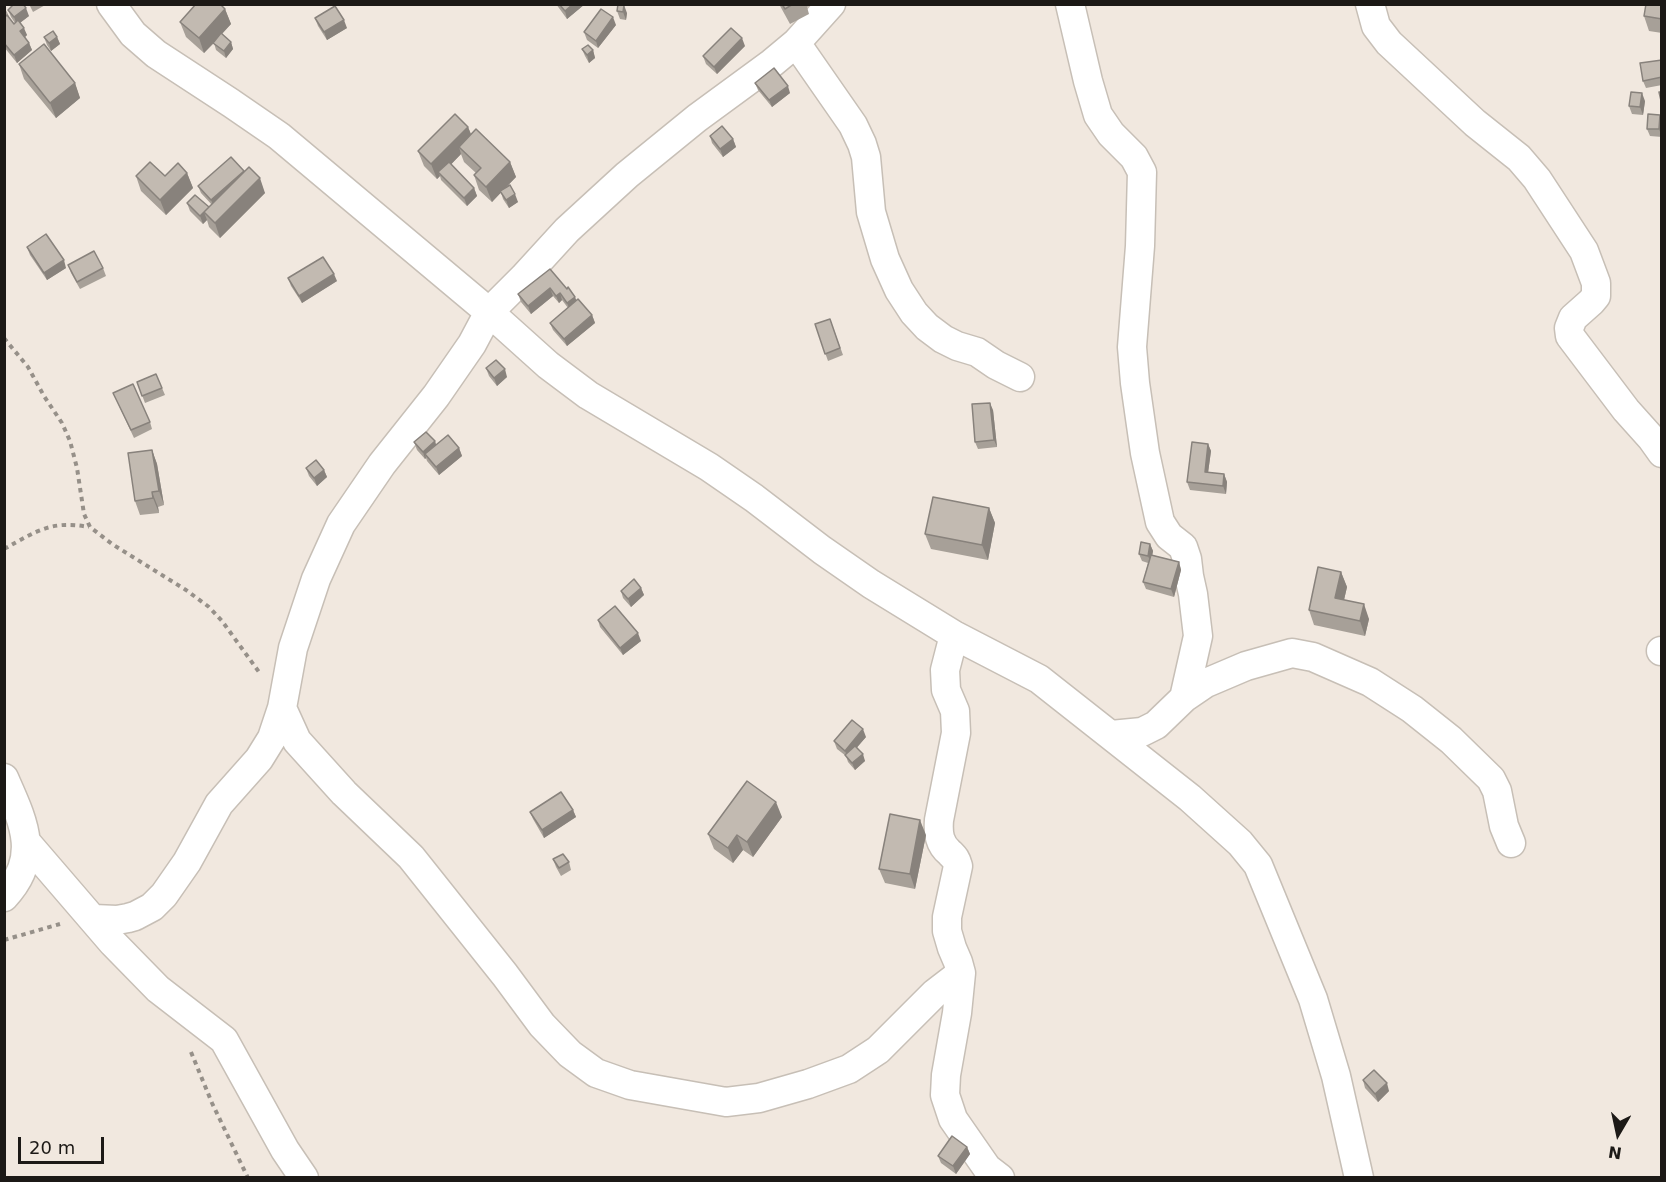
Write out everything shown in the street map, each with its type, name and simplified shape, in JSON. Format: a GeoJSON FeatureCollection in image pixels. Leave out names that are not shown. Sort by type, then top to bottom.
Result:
{"type":"FeatureCollection","features":[{"type":"Feature","properties":{"kind":"street"},"geometry":{"type":"LineString","coordinates":[[111,4],[133,34],[156,54],[279,136],[489,312],[548,365],[588,395],[710,467],[871,584],[954,635],[1039,679],[1190,798],[1240,843],[1258,865],[1313,999],[1336,1076],[1359,1178]]}},
{"type":"Feature","properties":{"kind":"street"},"geometry":{"type":"LineString","coordinates":[[94,919],[117,920],[135,916],[153,907],[187,862],[219,804],[259,759],[272,738],[282,708],[293,648],[316,579],[341,524],[382,464],[436,396],[472,344],[489,312],[567,230],[627,176],[698,118],[796,43],[831,4]]}},
{"type":"Feature","properties":{"kind":"street"},"geometry":{"type":"LineString","coordinates":[[1070,4],[1098,115],[1111,134],[1134,157],[1142,172],[1140,246],[1132,347],[1145,453],[1160,522],[1169,536],[1183,547],[1187,558],[1194,603],[1198,636],[1184,698]]}},
{"type":"Feature","properties":{"kind":"street"},"geometry":{"type":"LineString","coordinates":[[1370,4],[1376,26],[1389,43],[1475,123],[1519,158],[1537,179],[1584,251],[1596,283],[1596,296],[1573,318],[1569,328],[1570,336],[1662,453]]}},
{"type":"Feature","properties":{"kind":"street"},"geometry":{"type":"LineString","coordinates":[[796,43],[853,125],[862,144],[866,157],[871,212],[882,249],[899,290],[914,313],[943,339],[977,352],[1020,377]]}},
{"type":"Feature","properties":{"kind":"street"},"geometry":{"type":"LineString","coordinates":[[954,635],[945,670],[946,690],[955,711],[956,733],[938,831],[940,842],[956,858],[958,866],[947,917],[947,931],[960,973],[957,1013],[946,1075],[945,1095],[953,1119],[987,1168],[1000,1178]]}},
{"type":"Feature","properties":{"kind":"street"},"geometry":{"type":"LineString","coordinates":[[1111,735],[1142,732],[1156,725],[1184,698],[1206,683],[1246,666],[1292,653],[1313,657],[1370,682],[1412,709],[1451,740],[1491,779],[1497,790],[1510,843]]}},
{"type":"Feature","properties":{"kind":"street"},"geometry":{"type":"LineString","coordinates":[[282,708],[297,741],[344,793],[411,857],[506,975],[542,1025],[570,1054],[596,1073],[630,1085],[726,1102],[759,1098],[849,1069],[878,1050],[935,993],[960,973]]}},
{"type":"Feature","properties":{"kind":"street"},"geometry":{"type":"LineString","coordinates":[[4,778],[23,822],[27,843],[21,874],[13,888],[4,897]]}},
{"type":"Feature","properties":{"kind":"street"},"geometry":{"type":"LineString","coordinates":[[27,843],[113,943],[158,989],[224,1040],[285,1150],[304,1178]]}},
{"type":"Feature","properties":{"kind":"path"},"geometry":{"type":"LineString","coordinates":[[4,338],[28,367],[62,423],[70,441],[84,514],[90,527],[112,544],[209,607],[243,649],[282,708]]}},
{"type":"Feature","properties":{"kind":"path"},"geometry":{"type":"LineString","coordinates":[[4,549],[44,528],[59,524],[90,527]]}},
{"type":"Feature","properties":{"kind":"path"},"geometry":{"type":"LineString","coordinates":[[4,940],[70,922],[94,919]]}},
{"type":"Feature","properties":{"kind":"path"},"geometry":{"type":"LineString","coordinates":[[178,1005],[187,1043],[212,1103],[248,1178]]}},
{"type":"Feature","properties":{"kind":"building"},"geometry":{"type":"Polygon","coordinates":[[[14,4],[23,4],[26,8],[14,17],[8,10],[14,4]]]}},
{"type":"Feature","properties":{"kind":"building"},"geometry":{"type":"Polygon","coordinates":[[[196,4],[220,4],[225,9],[199,38],[180,22],[196,4]]]}},
{"type":"Feature","properties":{"kind":"building"},"geometry":{"type":"Polygon","coordinates":[[[559,4],[573,4],[565,11],[559,4]]]}},
{"type":"Feature","properties":{"kind":"building"},"geometry":{"type":"Polygon","coordinates":[[[618,4],[624,5],[623,12],[617,11],[618,4]]]}},
{"type":"Feature","properties":{"kind":"building"},"geometry":{"type":"Polygon","coordinates":[[[782,4],[793,4],[785,9],[782,4]]]}},
{"type":"Feature","properties":{"kind":"building"},"geometry":{"type":"Polygon","coordinates":[[[1646,4],[1662,4],[1662,19],[1644,16],[1646,4]]]}},
{"type":"Feature","properties":{"kind":"building"},"geometry":{"type":"Polygon","coordinates":[[[335,6],[344,20],[324,32],[315,18],[335,6]]]}},
{"type":"Feature","properties":{"kind":"building"},"geometry":{"type":"Polygon","coordinates":[[[601,9],[613,17],[596,41],[584,32],[601,9]]]}},
{"type":"Feature","properties":{"kind":"building"},"geometry":{"type":"Polygon","coordinates":[[[7,15],[14,24],[18,20],[24,28],[20,31],[29,43],[14,55],[4,43],[4,18],[7,15]]]}},
{"type":"Feature","properties":{"kind":"building"},"geometry":{"type":"Polygon","coordinates":[[[731,28],[742,38],[714,67],[703,56],[731,28]]]}},
{"type":"Feature","properties":{"kind":"building"},"geometry":{"type":"Polygon","coordinates":[[[53,31],[57,37],[49,43],[44,37],[53,31]]]}},
{"type":"Feature","properties":{"kind":"building"},"geometry":{"type":"Polygon","coordinates":[[[221,33],[231,42],[224,51],[213,43],[221,33]]]}},
{"type":"Feature","properties":{"kind":"building"},"geometry":{"type":"Polygon","coordinates":[[[44,44],[75,83],[50,103],[19,64],[44,44]]]}},
{"type":"Feature","properties":{"kind":"building"},"geometry":{"type":"Polygon","coordinates":[[[588,45],[593,50],[587,55],[582,49],[588,45]]]}},
{"type":"Feature","properties":{"kind":"building"},"geometry":{"type":"Polygon","coordinates":[[[1662,60],[1662,77],[1643,81],[1640,63],[1662,60]]]}},
{"type":"Feature","properties":{"kind":"building"},"geometry":{"type":"Polygon","coordinates":[[[774,68],[788,86],[769,100],[755,83],[774,68]]]}},
{"type":"Feature","properties":{"kind":"building"},"geometry":{"type":"Polygon","coordinates":[[[1631,92],[1642,93],[1640,107],[1629,106],[1631,92]]]}},
{"type":"Feature","properties":{"kind":"building"},"geometry":{"type":"Polygon","coordinates":[[[455,114],[468,127],[431,164],[418,151],[455,114]]]}},
{"type":"Feature","properties":{"kind":"building"},"geometry":{"type":"Polygon","coordinates":[[[1648,114],[1660,115],[1659,129],[1647,129],[1648,114]]]}},
{"type":"Feature","properties":{"kind":"building"},"geometry":{"type":"Polygon","coordinates":[[[722,126],[733,139],[720,149],[710,136],[722,126]]]}},
{"type":"Feature","properties":{"kind":"building"},"geometry":{"type":"Polygon","coordinates":[[[476,129],[510,162],[486,187],[474,175],[481,168],[459,147],[476,129]]]}},
{"type":"Feature","properties":{"kind":"building"},"geometry":{"type":"Polygon","coordinates":[[[231,157],[244,171],[211,200],[198,186],[231,157]]]}},
{"type":"Feature","properties":{"kind":"building"},"geometry":{"type":"Polygon","coordinates":[[[150,162],[165,176],[178,163],[187,173],[160,200],[136,176],[150,162]]]}},
{"type":"Feature","properties":{"kind":"building"},"geometry":{"type":"Polygon","coordinates":[[[449,162],[474,188],[464,198],[438,172],[449,162]]]}},
{"type":"Feature","properties":{"kind":"building"},"geometry":{"type":"Polygon","coordinates":[[[249,167],[260,178],[215,223],[204,212],[249,167]]]}},
{"type":"Feature","properties":{"kind":"building"},"geometry":{"type":"Polygon","coordinates":[[[510,185],[515,194],[506,200],[500,191],[510,185]]]}},
{"type":"Feature","properties":{"kind":"building"},"geometry":{"type":"Polygon","coordinates":[[[195,195],[209,207],[200,216],[187,203],[195,195]]]}},
{"type":"Feature","properties":{"kind":"building"},"geometry":{"type":"Polygon","coordinates":[[[46,234],[64,260],[44,273],[27,247],[46,234]]]}},
{"type":"Feature","properties":{"kind":"building"},"geometry":{"type":"Polygon","coordinates":[[[94,251],[103,268],[77,282],[68,265],[94,251]]]}},
{"type":"Feature","properties":{"kind":"building"},"geometry":{"type":"Polygon","coordinates":[[[323,257],[334,274],[299,296],[288,278],[323,257]]]}},
{"type":"Feature","properties":{"kind":"building"},"geometry":{"type":"Polygon","coordinates":[[[550,269],[575,297],[567,303],[560,293],[556,296],[550,288],[528,306],[518,294],[550,269]]]}},
{"type":"Feature","properties":{"kind":"building"},"geometry":{"type":"Polygon","coordinates":[[[578,299],[592,315],[564,339],[550,323],[578,299]]]}},
{"type":"Feature","properties":{"kind":"building"},"geometry":{"type":"Polygon","coordinates":[[[830,319],[840,348],[825,354],[815,324],[830,319]]]}},
{"type":"Feature","properties":{"kind":"building"},"geometry":{"type":"Polygon","coordinates":[[[496,360],[505,369],[494,378],[486,368],[496,360]]]}},
{"type":"Feature","properties":{"kind":"building"},"geometry":{"type":"Polygon","coordinates":[[[156,374],[162,388],[142,396],[137,382],[156,374]]]}},
{"type":"Feature","properties":{"kind":"building"},"geometry":{"type":"Polygon","coordinates":[[[133,384],[150,422],[131,430],[113,393],[133,384]]]}},
{"type":"Feature","properties":{"kind":"building"},"geometry":{"type":"Polygon","coordinates":[[[990,403],[994,440],[975,442],[972,404],[990,403]]]}},
{"type":"Feature","properties":{"kind":"building"},"geometry":{"type":"Polygon","coordinates":[[[426,432],[435,441],[423,452],[414,442],[426,432]]]}},
{"type":"Feature","properties":{"kind":"building"},"geometry":{"type":"Polygon","coordinates":[[[448,435],[459,448],[436,467],[425,454],[448,435]]]}},
{"type":"Feature","properties":{"kind":"building"},"geometry":{"type":"Polygon","coordinates":[[[1192,442],[1208,444],[1205,472],[1224,474],[1223,486],[1187,482],[1192,442]]]}},
{"type":"Feature","properties":{"kind":"building"},"geometry":{"type":"Polygon","coordinates":[[[152,450],[159,491],[152,492],[153,498],[135,501],[128,453],[152,450]]]}},
{"type":"Feature","properties":{"kind":"building"},"geometry":{"type":"Polygon","coordinates":[[[316,460],[324,470],[314,478],[306,468],[316,460]]]}},
{"type":"Feature","properties":{"kind":"building"},"geometry":{"type":"Polygon","coordinates":[[[933,497],[989,508],[982,545],[925,534],[933,497]]]}},
{"type":"Feature","properties":{"kind":"building"},"geometry":{"type":"Polygon","coordinates":[[[1141,542],[1150,544],[1148,556],[1139,554],[1141,542]]]}},
{"type":"Feature","properties":{"kind":"building"},"geometry":{"type":"Polygon","coordinates":[[[1151,555],[1179,562],[1171,589],[1143,582],[1151,555]]]}},
{"type":"Feature","properties":{"kind":"building"},"geometry":{"type":"Polygon","coordinates":[[[1318,567],[1341,572],[1335,598],[1364,604],[1360,621],[1309,610],[1318,567]]]}},
{"type":"Feature","properties":{"kind":"building"},"geometry":{"type":"Polygon","coordinates":[[[634,579],[641,588],[628,599],[621,591],[634,579]]]}},
{"type":"Feature","properties":{"kind":"building"},"geometry":{"type":"Polygon","coordinates":[[[615,606],[638,633],[620,648],[598,620],[615,606]]]}},
{"type":"Feature","properties":{"kind":"building"},"geometry":{"type":"Polygon","coordinates":[[[852,720],[863,729],[845,751],[834,741],[852,720]]]}},
{"type":"Feature","properties":{"kind":"building"},"geometry":{"type":"Polygon","coordinates":[[[855,746],[863,754],[852,763],[845,755],[855,746]]]}},
{"type":"Feature","properties":{"kind":"building"},"geometry":{"type":"Polygon","coordinates":[[[747,781],[776,802],[747,842],[737,835],[728,848],[708,834],[747,781]]]}},
{"type":"Feature","properties":{"kind":"building"},"geometry":{"type":"Polygon","coordinates":[[[561,792],[573,810],[542,830],[530,812],[561,792]]]}},
{"type":"Feature","properties":{"kind":"building"},"geometry":{"type":"Polygon","coordinates":[[[890,814],[920,820],[910,874],[879,869],[890,814]]]}},
{"type":"Feature","properties":{"kind":"building"},"geometry":{"type":"Polygon","coordinates":[[[563,854],[569,862],[559,868],[553,859],[563,854]]]}},
{"type":"Feature","properties":{"kind":"building"},"geometry":{"type":"Polygon","coordinates":[[[1374,1070],[1387,1083],[1375,1094],[1363,1080],[1374,1070]]]}},
{"type":"Feature","properties":{"kind":"building"},"geometry":{"type":"Polygon","coordinates":[[[952,1136],[967,1147],[953,1166],[938,1156],[952,1136]]]}}]}
